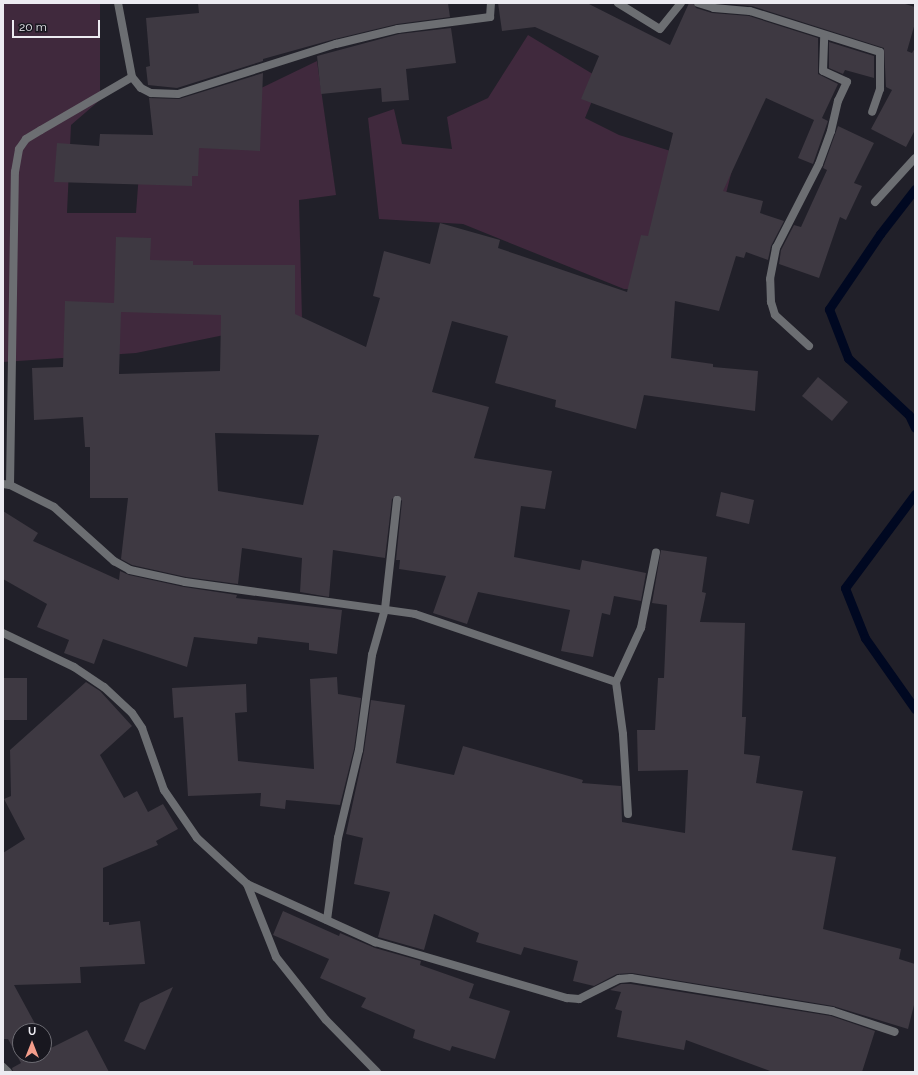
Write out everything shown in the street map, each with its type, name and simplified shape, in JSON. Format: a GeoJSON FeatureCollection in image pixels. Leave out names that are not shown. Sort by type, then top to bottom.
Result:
{"type":"FeatureCollection","features":[{"type":"Feature","properties":{"kind":"street"},"geometry":{"type":"LineString","coordinates":[[118,3],[132,77],[141,88],[151,93],[183,93],[336,44],[398,29],[490,17],[491,3]]}},
{"type":"Feature","properties":{"kind":"street"},"geometry":{"type":"LineString","coordinates":[[618,3],[660,29],[681,3]]}},
{"type":"Feature","properties":{"kind":"street"},"geometry":{"type":"LineString","coordinates":[[698,3],[714,8],[750,11],[824,36],[880,52],[880,89],[872,112]]}},
{"type":"Feature","properties":{"kind":"street"},"geometry":{"type":"LineString","coordinates":[[809,346],[774,315],[771,302],[770,279],[776,248],[819,164],[831,131],[838,101],[847,82],[823,71],[824,36]]}},
{"type":"Feature","properties":{"kind":"street"},"geometry":{"type":"LineString","coordinates":[[132,77],[26,139],[19,149],[15,188],[7,484],[54,507],[114,561],[130,570],[185,582],[415,614],[616,682]]}},
{"type":"Feature","properties":{"kind":"street"},"geometry":{"type":"LineString","coordinates":[[875,202],[915,158]]}},
{"type":"Feature","properties":{"kind":"street"},"geometry":{"type":"LineString","coordinates":[[327,920],[338,838],[359,750],[372,655],[385,609],[397,500]]}},
{"type":"Feature","properties":{"kind":"street"},"geometry":{"type":"LineString","coordinates":[[628,814],[623,734],[616,682],[641,628],[656,552]]}},
{"type":"Feature","properties":{"kind":"street"},"geometry":{"type":"LineString","coordinates":[[3,633],[74,667],[104,687],[132,713],[142,728],[164,790],[197,838],[248,884],[375,942],[567,998],[579,999],[590,996],[619,979],[631,978],[832,1011],[895,1032]]}},
{"type":"Feature","properties":{"kind":"street"},"geometry":{"type":"LineString","coordinates":[[248,884],[276,957],[326,1020],[377,1072]]}},
{"type":"Feature","properties":{"kind":"street"},"geometry":{"type":"LineString","coordinates":[[3,1067],[8,1072]]}},
{"type":"Feature","properties":{"kind":"shaded area"},"geometry":{"type":"Polygon","coordinates":[[[3,3],[100,3],[100,100],[71,125],[67,213],[136,213],[141,146],[317,61],[336,195],[299,200],[302,319],[136,353],[3,362],[3,3]]]}},
{"type":"Feature","properties":{"kind":"shaded area"},"geometry":{"type":"Polygon","coordinates":[[[528,35],[601,79],[585,118],[619,135],[732,170],[705,276],[662,289],[624,289],[463,224],[379,219],[368,118],[394,109],[402,144],[452,149],[447,117],[488,98],[528,35]]]}},
{"type":"Feature","properties":{"kind":"building"},"geometry":{"type":"Polygon","coordinates":[[[198,3],[448,3],[450,17],[397,24],[335,39],[263,59],[263,61],[177,88],[148,85],[146,67],[150,66],[146,18],[199,13],[198,3]]]}},
{"type":"Feature","properties":{"kind":"building"},"geometry":{"type":"Polygon","coordinates":[[[498,3],[587,3],[670,45],[689,3],[693,3],[696,8],[712,13],[749,16],[818,38],[818,74],[838,84],[822,118],[828,121],[813,164],[798,158],[814,120],[766,98],[723,191],[763,201],[760,213],[784,221],[771,246],[768,260],[746,252],[744,258],[736,256],[719,311],[675,301],[671,358],[713,364],[713,367],[758,371],[755,411],[644,395],[636,429],[555,407],[556,400],[495,383],[508,336],[452,321],[432,392],[489,407],[474,458],[552,471],[545,509],[521,506],[514,557],[580,570],[582,560],[646,573],[641,601],[614,596],[610,615],[602,613],[593,657],[561,651],[570,610],[478,592],[467,624],[433,613],[446,576],[399,569],[400,560],[396,560],[402,501],[397,495],[392,499],[385,558],[333,550],[329,597],[300,592],[302,558],[242,548],[238,584],[186,577],[132,565],[121,559],[128,498],[90,498],[90,447],[85,447],[83,417],[34,420],[32,368],[63,367],[65,301],[114,303],[116,237],[151,238],[150,260],[193,261],[193,265],[295,265],[295,314],[366,347],[380,298],[373,296],[384,251],[430,264],[440,223],[500,240],[498,248],[627,292],[641,235],[648,236],[673,133],[581,99],[599,56],[535,27],[502,31],[498,3]],[[121,312],[119,374],[220,371],[221,315],[121,312]],[[215,433],[218,491],[303,505],[319,435],[215,433]]]}},
{"type":"Feature","properties":{"kind":"building"},"geometry":{"type":"Polygon","coordinates":[[[720,3],[902,3],[915,7],[915,23],[907,51],[912,53],[915,48],[915,130],[906,147],[871,129],[892,90],[886,87],[884,48],[752,6],[720,3]]]}},
{"type":"Feature","properties":{"kind":"building"},"geometry":{"type":"Polygon","coordinates":[[[451,28],[456,63],[406,69],[409,100],[382,102],[381,88],[321,94],[317,56],[399,34],[451,28]]]}},
{"type":"Feature","properties":{"kind":"building"},"geometry":{"type":"Polygon","coordinates":[[[829,42],[874,56],[874,78],[845,70],[843,74],[829,68],[829,42]]]}},
{"type":"Feature","properties":{"kind":"building"},"geometry":{"type":"Polygon","coordinates":[[[263,73],[260,151],[199,148],[198,176],[192,176],[192,186],[54,182],[57,143],[99,146],[100,134],[153,135],[149,98],[179,99],[263,73]]]}},
{"type":"Feature","properties":{"kind":"building"},"geometry":{"type":"Polygon","coordinates":[[[838,126],[874,143],[854,183],[862,186],[846,220],[840,217],[819,278],[779,264],[781,250],[794,225],[801,227],[827,170],[823,168],[838,126]]]}},
{"type":"Feature","properties":{"kind":"building"},"geometry":{"type":"Polygon","coordinates":[[[818,377],[848,402],[832,421],[802,396],[818,377]]]}},
{"type":"Feature","properties":{"kind":"building"},"geometry":{"type":"Polygon","coordinates":[[[721,492],[754,500],[749,524],[716,516],[721,492]]]}},
{"type":"Feature","properties":{"kind":"building"},"geometry":{"type":"Polygon","coordinates":[[[3,511],[38,533],[33,541],[119,580],[120,571],[129,575],[184,587],[237,595],[236,598],[342,610],[337,654],[309,650],[309,643],[258,637],[257,644],[194,637],[187,667],[103,639],[94,664],[64,653],[69,640],[37,627],[47,604],[3,579],[3,511]]]}},
{"type":"Feature","properties":{"kind":"building"},"geometry":{"type":"Polygon","coordinates":[[[661,550],[707,557],[702,592],[706,593],[700,622],[745,623],[742,717],[746,717],[744,754],[760,756],[756,783],[803,791],[792,850],[836,857],[823,929],[901,949],[899,959],[915,964],[915,1001],[908,1029],[833,1006],[632,973],[617,974],[594,986],[573,981],[578,961],[524,947],[521,955],[476,942],[479,933],[434,914],[424,950],[378,937],[390,892],[354,884],[363,838],[346,834],[364,751],[371,700],[405,705],[396,763],[454,775],[463,746],[583,780],[582,783],[621,786],[622,822],[685,833],[688,770],[638,771],[637,730],[655,730],[658,678],[664,678],[667,605],[652,603],[661,550]]]}},
{"type":"Feature","properties":{"kind":"building"},"geometry":{"type":"Polygon","coordinates":[[[337,677],[338,694],[361,698],[354,749],[340,805],[286,800],[285,809],[260,806],[261,793],[188,796],[183,717],[174,718],[172,688],[246,684],[247,712],[235,713],[238,761],[314,769],[310,679],[337,677]]]}},
{"type":"Feature","properties":{"kind":"building"},"geometry":{"type":"Polygon","coordinates":[[[3,678],[27,678],[27,720],[3,720],[3,678]]]}},
{"type":"Feature","properties":{"kind":"building"},"geometry":{"type":"Polygon","coordinates":[[[86,682],[100,691],[132,726],[100,755],[124,798],[137,791],[148,812],[163,804],[178,829],[156,841],[158,845],[103,868],[103,922],[109,922],[109,925],[140,921],[145,964],[80,967],[81,983],[14,985],[35,1023],[12,1023],[12,1046],[8,1039],[3,1039],[3,853],[25,839],[4,799],[11,796],[10,750],[86,682]]]}},
{"type":"Feature","properties":{"kind":"building"},"geometry":{"type":"Polygon","coordinates":[[[283,911],[339,936],[340,933],[375,948],[421,961],[420,965],[474,984],[469,998],[510,1011],[495,1059],[452,1046],[450,1051],[413,1038],[415,1030],[361,1007],[366,998],[320,978],[329,959],[273,935],[283,911]]]}},
{"type":"Feature","properties":{"kind":"building"},"geometry":{"type":"Polygon","coordinates":[[[621,984],[631,984],[831,1016],[875,1031],[862,1072],[773,1072],[686,1040],[684,1050],[617,1037],[622,1011],[615,1009],[621,992],[610,990],[621,984]]]}},
{"type":"Feature","properties":{"kind":"building"},"geometry":{"type":"Polygon","coordinates":[[[173,987],[145,1050],[124,1041],[140,1003],[173,987]]]}},
{"type":"Feature","properties":{"kind":"building"},"geometry":{"type":"Polygon","coordinates":[[[87,1030],[109,1072],[13,1072],[12,1068],[21,1063],[52,1063],[52,1048],[87,1030]]]}},
{"type":"Feature","properties":{"kind":"waterway"},"geometry":{"type":"LineString","coordinates":[[915,189],[880,234],[829,309],[848,358],[909,415],[915,428]]}},
{"type":"Feature","properties":{"kind":"waterway"},"geometry":{"type":"LineString","coordinates":[[915,494],[845,588],[865,638],[915,709]]}}]}
